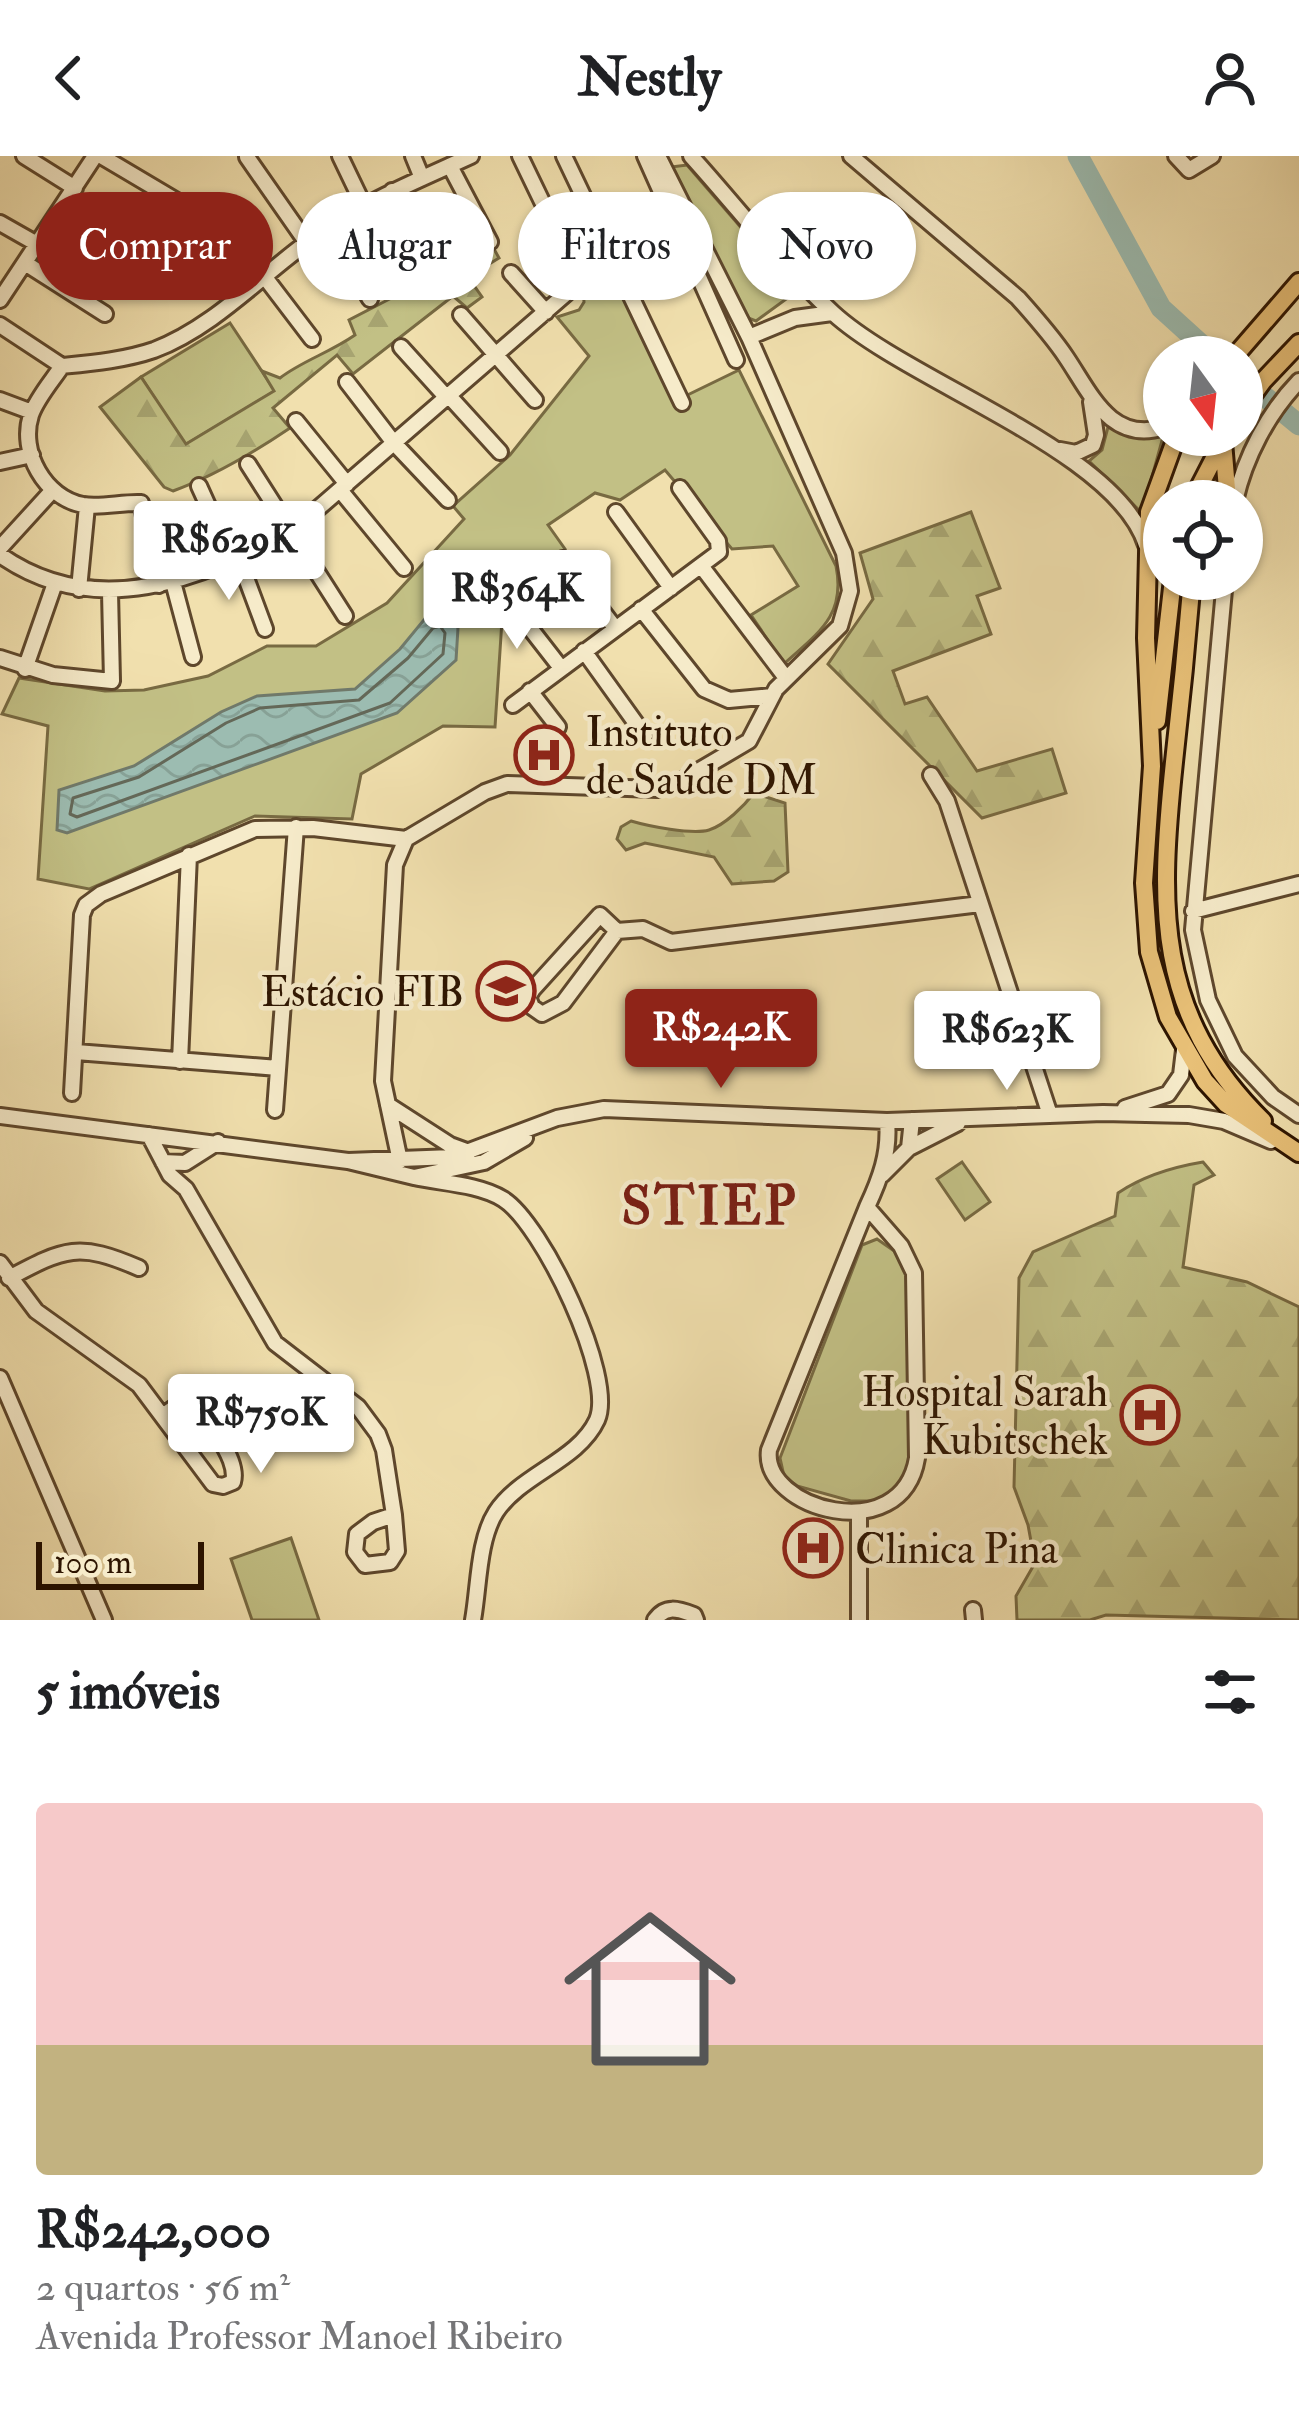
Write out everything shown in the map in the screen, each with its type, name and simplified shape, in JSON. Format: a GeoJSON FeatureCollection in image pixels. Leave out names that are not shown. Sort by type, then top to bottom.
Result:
{"type":"FeatureCollection","features":[{"type":"Feature","properties":{"kind":"main road"},"geometry":{"type":"LineString","coordinates":[[1250,336],[1298,281]]}},
{"type":"Feature","properties":{"kind":"main road"},"geometry":{"type":"LineString","coordinates":[[1263,385],[1297,345]]}},
{"type":"Feature","properties":{"kind":"main road"},"geometry":{"type":"LineString","coordinates":[[1147,600],[1152,766]]}},
{"type":"Feature","properties":{"kind":"main road"},"geometry":{"type":"LineString","coordinates":[[1171,600],[1152,766],[1144,911],[1157,986],[1184,1050],[1226,1104],[1296,1152]]}},
{"type":"Feature","properties":{"kind":"main road"},"geometry":{"type":"LineString","coordinates":[[1190,600],[1166,842],[1168,944],[1177,984],[1204,1049],[1225,1081],[1296,1152]]}},
{"type":"Feature","properties":{"kind":"street"},"geometry":{"type":"LineString","coordinates":[[24,156],[75,188]]}},
{"type":"Feature","properties":{"kind":"street"},"geometry":{"type":"LineString","coordinates":[[72,192],[98,156],[161,192]]}},
{"type":"Feature","properties":{"kind":"street"},"geometry":{"type":"LineString","coordinates":[[340,156],[357,192]]}},
{"type":"Feature","properties":{"kind":"street"},"geometry":{"type":"LineString","coordinates":[[413,156],[422,178]]}},
{"type":"Feature","properties":{"kind":"street"},"geometry":{"type":"LineString","coordinates":[[392,191],[472,156]]}},
{"type":"Feature","properties":{"kind":"street"},"geometry":{"type":"LineString","coordinates":[[520,156],[537,192]]}},
{"type":"Feature","properties":{"kind":"street"},"geometry":{"type":"LineString","coordinates":[[564,156],[682,404]]}},
{"type":"Feature","properties":{"kind":"street"},"geometry":{"type":"LineString","coordinates":[[645,156],[736,360]]}},
{"type":"Feature","properties":{"kind":"street"},"geometry":{"type":"LineString","coordinates":[[394,1166],[383,1073],[395,865],[406,839],[507,784],[669,786],[749,741],[763,722],[772,696],[840,626],[850,591],[849,573],[828,510],[658,156]]}},
{"type":"Feature","properties":{"kind":"street"},"geometry":{"type":"LineString","coordinates":[[691,156],[737,207]]}},
{"type":"Feature","properties":{"kind":"street"},"geometry":{"type":"LineString","coordinates":[[851,156],[1018,298],[1108,418],[1143,431]]}},
{"type":"Feature","properties":{"kind":"street"},"geometry":{"type":"LineString","coordinates":[[1176,156],[1189,170],[1212,156]]}},
{"type":"Feature","properties":{"kind":"street"},"geometry":{"type":"LineString","coordinates":[[248,157],[297,228]]}},
{"type":"Feature","properties":{"kind":"street"},"geometry":{"type":"LineString","coordinates":[[450,166],[464,192]]}},
{"type":"Feature","properties":{"kind":"street"},"geometry":{"type":"LineString","coordinates":[[0,223],[36,243]]}},
{"type":"Feature","properties":{"kind":"street"},"geometry":{"type":"LineString","coordinates":[[0,300],[36,246]]}},
{"type":"Feature","properties":{"kind":"street"},"geometry":{"type":"LineString","coordinates":[[273,269],[297,251]]}},
{"type":"Feature","properties":{"kind":"street"},"geometry":{"type":"LineString","coordinates":[[26,263],[105,314]]}},
{"type":"Feature","properties":{"kind":"street"},"geometry":{"type":"LineString","coordinates":[[511,273],[545,312]]}},
{"type":"Feature","properties":{"kind":"street"},"geometry":{"type":"LineString","coordinates":[[273,296],[312,339]]}},
{"type":"Feature","properties":{"kind":"street"},"geometry":{"type":"LineString","coordinates":[[0,325],[62,366],[154,350],[232,300]]}},
{"type":"Feature","properties":{"kind":"street"},"geometry":{"type":"LineString","coordinates":[[52,491],[2,559],[55,583],[110,592],[166,583],[236,560],[292,531],[559,300]]}},
{"type":"Feature","properties":{"kind":"street"},"geometry":{"type":"LineString","coordinates":[[795,318],[807,308],[808,300]]}},
{"type":"Feature","properties":{"kind":"street"},"geometry":{"type":"LineString","coordinates":[[821,300],[832,313],[904,362],[1055,449],[1129,512],[1143,540]]}},
{"type":"Feature","properties":{"kind":"street"},"geometry":{"type":"LineString","coordinates":[[749,338],[795,318],[832,313]]}},
{"type":"Feature","properties":{"kind":"street"},"geometry":{"type":"LineString","coordinates":[[461,315],[535,400]]}},
{"type":"Feature","properties":{"kind":"street"},"geometry":{"type":"LineString","coordinates":[[400,347],[500,452]]}},
{"type":"Feature","properties":{"kind":"street"},"geometry":{"type":"LineString","coordinates":[[62,366],[32,412],[32,455],[52,491],[87,506],[141,503],[193,657]]}},
{"type":"Feature","properties":{"kind":"street"},"geometry":{"type":"LineString","coordinates":[[1240,480],[1276,408],[1299,381]]}},
{"type":"Feature","properties":{"kind":"street"},"geometry":{"type":"LineString","coordinates":[[347,382],[394,443],[448,500]]}},
{"type":"Feature","properties":{"kind":"street"},"geometry":{"type":"LineString","coordinates":[[1055,449],[1076,453],[1093,445],[1096,435],[1090,397]]}},
{"type":"Feature","properties":{"kind":"street"},"geometry":{"type":"LineString","coordinates":[[0,400],[32,412]]}},
{"type":"Feature","properties":{"kind":"street"},"geometry":{"type":"LineString","coordinates":[[296,421],[404,568]]}},
{"type":"Feature","properties":{"kind":"street"},"geometry":{"type":"LineString","coordinates":[[0,462],[32,455]]}},
{"type":"Feature","properties":{"kind":"street"},"geometry":{"type":"LineString","coordinates":[[248,464],[345,616]]}},
{"type":"Feature","properties":{"kind":"street"},"geometry":{"type":"LineString","coordinates":[[199,486],[265,629]]}},
{"type":"Feature","properties":{"kind":"street"},"geometry":{"type":"LineString","coordinates":[[513,705],[702,567],[721,548],[680,488]]}},
{"type":"Feature","properties":{"kind":"street"},"geometry":{"type":"LineString","coordinates":[[80,589],[87,506]]}},
{"type":"Feature","properties":{"kind":"street"},"geometry":{"type":"LineString","coordinates":[[616,512],[670,588]]}},
{"type":"Feature","properties":{"kind":"street"},"geometry":{"type":"LineString","coordinates":[[563,559],[615,628]]}},
{"type":"Feature","properties":{"kind":"street"},"geometry":{"type":"LineString","coordinates":[[702,567],[786,679]]}},
{"type":"Feature","properties":{"kind":"street"},"geometry":{"type":"LineString","coordinates":[[25,669],[55,583]]}},
{"type":"Feature","properties":{"kind":"street"},"geometry":{"type":"LineString","coordinates":[[0,658],[72,679],[112,681],[110,592]]}},
{"type":"Feature","properties":{"kind":"street"},"geometry":{"type":"LineString","coordinates":[[1223,600],[1193,911],[1198,965],[1234,1056],[1299,1115]]}},
{"type":"Feature","properties":{"kind":"street"},"geometry":{"type":"LineString","coordinates":[[512,605],[561,668]]}},
{"type":"Feature","properties":{"kind":"street"},"geometry":{"type":"LineString","coordinates":[[641,609],[704,689],[729,700],[772,696]]}},
{"type":"Feature","properties":{"kind":"street"},"geometry":{"type":"LineString","coordinates":[[584,651],[645,736]]}},
{"type":"Feature","properties":{"kind":"street"},"geometry":{"type":"LineString","coordinates":[[530,691],[558,727]]}},
{"type":"Feature","properties":{"kind":"street"},"geometry":{"type":"LineString","coordinates":[[931,775],[947,801],[1050,1115]]}},
{"type":"Feature","properties":{"kind":"street"},"geometry":{"type":"LineString","coordinates":[[72,1093],[83,909],[101,894],[255,829],[296,827],[406,839]]}},
{"type":"Feature","properties":{"kind":"street"},"geometry":{"type":"LineString","coordinates":[[275,1110],[296,827]]}},
{"type":"Feature","properties":{"kind":"street"},"geometry":{"type":"LineString","coordinates":[[180,1061],[189,855]]}},
{"type":"Feature","properties":{"kind":"street"},"geometry":{"type":"LineString","coordinates":[[1193,911],[1299,884]]}},
{"type":"Feature","properties":{"kind":"street"},"geometry":{"type":"LineString","coordinates":[[910,899],[924,911]]}},
{"type":"Feature","properties":{"kind":"street"},"geometry":{"type":"LineString","coordinates":[[617,931],[562,1003],[542,1014],[532,1007],[528,997],[532,989],[600,915],[617,931],[643,929],[670,942],[980,904]]}},
{"type":"Feature","properties":{"kind":"street"},"geometry":{"type":"LineString","coordinates":[[1103,1113],[1168,1094],[1181,1075],[1184,1050]]}},
{"type":"Feature","properties":{"kind":"street"},"geometry":{"type":"LineString","coordinates":[[76,1052],[278,1068]]}},
{"type":"Feature","properties":{"kind":"street"},"geometry":{"type":"LineString","coordinates":[[388,1105],[469,1152]]}},
{"type":"Feature","properties":{"kind":"street"},"geometry":{"type":"LineString","coordinates":[[0,1116],[394,1166],[469,1152],[572,1114],[604,1109],[887,1121],[1103,1113],[1210,1117],[1296,1152]]}},
{"type":"Feature","properties":{"kind":"street"},"geometry":{"type":"LineString","coordinates":[[909,1148],[912,1120]]}},
{"type":"Feature","properties":{"kind":"street"},"geometry":{"type":"LineString","coordinates":[[881,1176],[909,1148],[966,1120]]}},
{"type":"Feature","properties":{"kind":"street"},"geometry":{"type":"LineString","coordinates":[[867,1207],[901,1246],[914,1273],[917,1458],[914,1474],[896,1499],[859,1514],[787,1492],[767,1462],[867,1207],[881,1176],[887,1121]]}},
{"type":"Feature","properties":{"kind":"street"},"geometry":{"type":"LineString","coordinates":[[414,1177],[484,1162],[543,1125]]}},
{"type":"Feature","properties":{"kind":"street"},"geometry":{"type":"LineString","coordinates":[[149,1135],[163,1162],[186,1189],[275,1343],[371,1421],[384,1450],[394,1515]]}},
{"type":"Feature","properties":{"kind":"street"},"geometry":{"type":"LineString","coordinates":[[176,1138],[185,1163],[186,1189]]}},
{"type":"Feature","properties":{"kind":"street"},"geometry":{"type":"LineString","coordinates":[[163,1162],[185,1163],[218,1142]]}},
{"type":"Feature","properties":{"kind":"street"},"geometry":{"type":"LineString","coordinates":[[484,1162],[478,1174],[490,1192]]}},
{"type":"Feature","properties":{"kind":"street"},"geometry":{"type":"LineString","coordinates":[[394,1166],[414,1177],[490,1192],[513,1206],[543,1243],[593,1360],[601,1404],[599,1416],[583,1439],[498,1508],[487,1534],[473,1620]]}},
{"type":"Feature","properties":{"kind":"street"},"geometry":{"type":"LineString","coordinates":[[9,1278],[74,1249],[97,1251],[139,1268]]}},
{"type":"Feature","properties":{"kind":"street"},"geometry":{"type":"LineString","coordinates":[[0,1263],[36,1311],[121,1370],[164,1415],[213,1484],[233,1482],[233,1463],[195,1411],[178,1405],[164,1415]]}},
{"type":"Feature","properties":{"kind":"street"},"geometry":{"type":"LineString","coordinates":[[0,1378],[104,1620]]}},
{"type":"Feature","properties":{"kind":"street"},"geometry":{"type":"LineString","coordinates":[[859,1514],[859,1620]]}},
{"type":"Feature","properties":{"kind":"street"},"geometry":{"type":"LineString","coordinates":[[655,1619],[662,1611],[675,1608],[696,1620]]}},
{"type":"Feature","properties":{"kind":"green space"},"geometry":{"type":"Polygon","coordinates":[[[687,165],[710,192],[683,192],[671,167],[687,165]]]}},
{"type":"Feature","properties":{"kind":"green space"},"geometry":{"type":"Polygon","coordinates":[[[713,195],[737,223],[737,300],[785,300],[756,321],[743,316],[713,254],[713,195]]]}},
{"type":"Feature","properties":{"kind":"green space"},"geometry":{"type":"Polygon","coordinates":[[[388,300],[448,300],[353,374],[337,355],[273,408],[290,428],[233,463],[173,491],[164,487],[100,407],[141,377],[186,444],[274,391],[262,371],[280,378],[355,335],[349,320],[388,300]]]}},
{"type":"Feature","properties":{"kind":"green space"},"geometry":{"type":"Polygon","coordinates":[[[626,300],[673,402],[739,370],[836,566],[837,598],[818,633],[784,664],[751,615],[798,586],[773,546],[732,549],[665,470],[620,500],[595,493],[548,525],[565,549],[503,605],[495,727],[443,726],[361,774],[352,819],[255,816],[89,889],[38,879],[48,726],[2,714],[19,678],[105,691],[144,690],[208,676],[267,646],[316,646],[387,603],[464,519],[453,506],[510,455],[589,356],[557,317],[579,310],[584,302],[626,300]]]}},
{"type":"Feature","properties":{"kind":"green space"},"geometry":{"type":"Polygon","coordinates":[[[230,323],[275,391],[185,445],[141,377],[230,323]]]}},
{"type":"Feature","properties":{"kind":"green space"},"geometry":{"type":"Polygon","coordinates":[[[1108,427],[1143,436],[1143,456],[1158,456],[1151,480],[1143,480],[1142,513],[1089,461],[1102,450],[1108,427]]]}},
{"type":"Feature","properties":{"kind":"green space"},"geometry":{"type":"Polygon","coordinates":[[[971,512],[1000,588],[977,596],[991,634],[893,671],[905,704],[927,697],[977,771],[1052,749],[1066,793],[982,818],[828,664],[873,599],[860,553],[971,512]]]}},
{"type":"Feature","properties":{"kind":"green space"},"geometry":{"type":"Polygon","coordinates":[[[754,793],[785,803],[788,872],[774,881],[732,884],[714,857],[645,843],[626,850],[617,839],[621,827],[631,821],[681,831],[709,830],[754,793]]]}},
{"type":"Feature","properties":{"kind":"green space"},"geometry":{"type":"Polygon","coordinates":[[[962,1162],[990,1202],[965,1220],[937,1179],[962,1162]]]}},
{"type":"Feature","properties":{"kind":"green space","name":"Hospital Sarah Kubitschek"},"geometry":{"type":"Polygon","coordinates":[[[1203,1162],[1214,1175],[1194,1185],[1183,1267],[1247,1282],[1299,1307],[1299,1620],[1106,1615],[1090,1620],[1017,1620],[1016,1596],[1035,1563],[1014,1487],[1019,1278],[1033,1252],[1115,1216],[1118,1193],[1159,1173],[1203,1162]]]}},
{"type":"Feature","properties":{"kind":"green space"},"geometry":{"type":"Polygon","coordinates":[[[877,1239],[900,1255],[909,1276],[910,1467],[888,1496],[851,1501],[797,1486],[784,1476],[780,1458],[862,1245],[877,1239]]]}},
{"type":"Feature","properties":{"kind":"green space"},"geometry":{"type":"Polygon","coordinates":[[[291,1538],[319,1620],[252,1620],[231,1559],[291,1538]]]}},
{"type":"Feature","properties":{"kind":"water"},"geometry":{"type":"Polygon","coordinates":[[[437,604],[458,628],[456,660],[397,713],[67,833],[57,830],[59,790],[134,766],[221,712],[257,696],[355,689],[400,649],[437,604]]]}},
{"type":"Feature","properties":{"kind":"waterway"},"geometry":{"type":"LineString","coordinates":[[1078,156],[1161,308],[1192,336]]}},
{"type":"Feature","properties":{"kind":"waterway"},"geometry":{"type":"LineString","coordinates":[[1263,395],[1299,425]]}},
{"type":"Feature","properties":{"kind":"place","name":"Instituto de Saúde DM"},"geometry":{"type":"Point","coordinates":[544,755]}},
{"type":"Feature","properties":{"kind":"place","name":"Estácio FIB"},"geometry":{"type":"Point","coordinates":[506,991]}},
{"type":"Feature","properties":{"kind":"place","name":"Hospital Sarah Kubitschek"},"geometry":{"type":"Point","coordinates":[1150,1415]}},
{"type":"Feature","properties":{"kind":"place","name":"Clinica Pina"},"geometry":{"type":"Point","coordinates":[813,1548]}},
{"type":"Feature","properties":{"kind":"district","name":"STIEP"},"geometry":{"type":"Point","coordinates":[710,1205]}}]}
